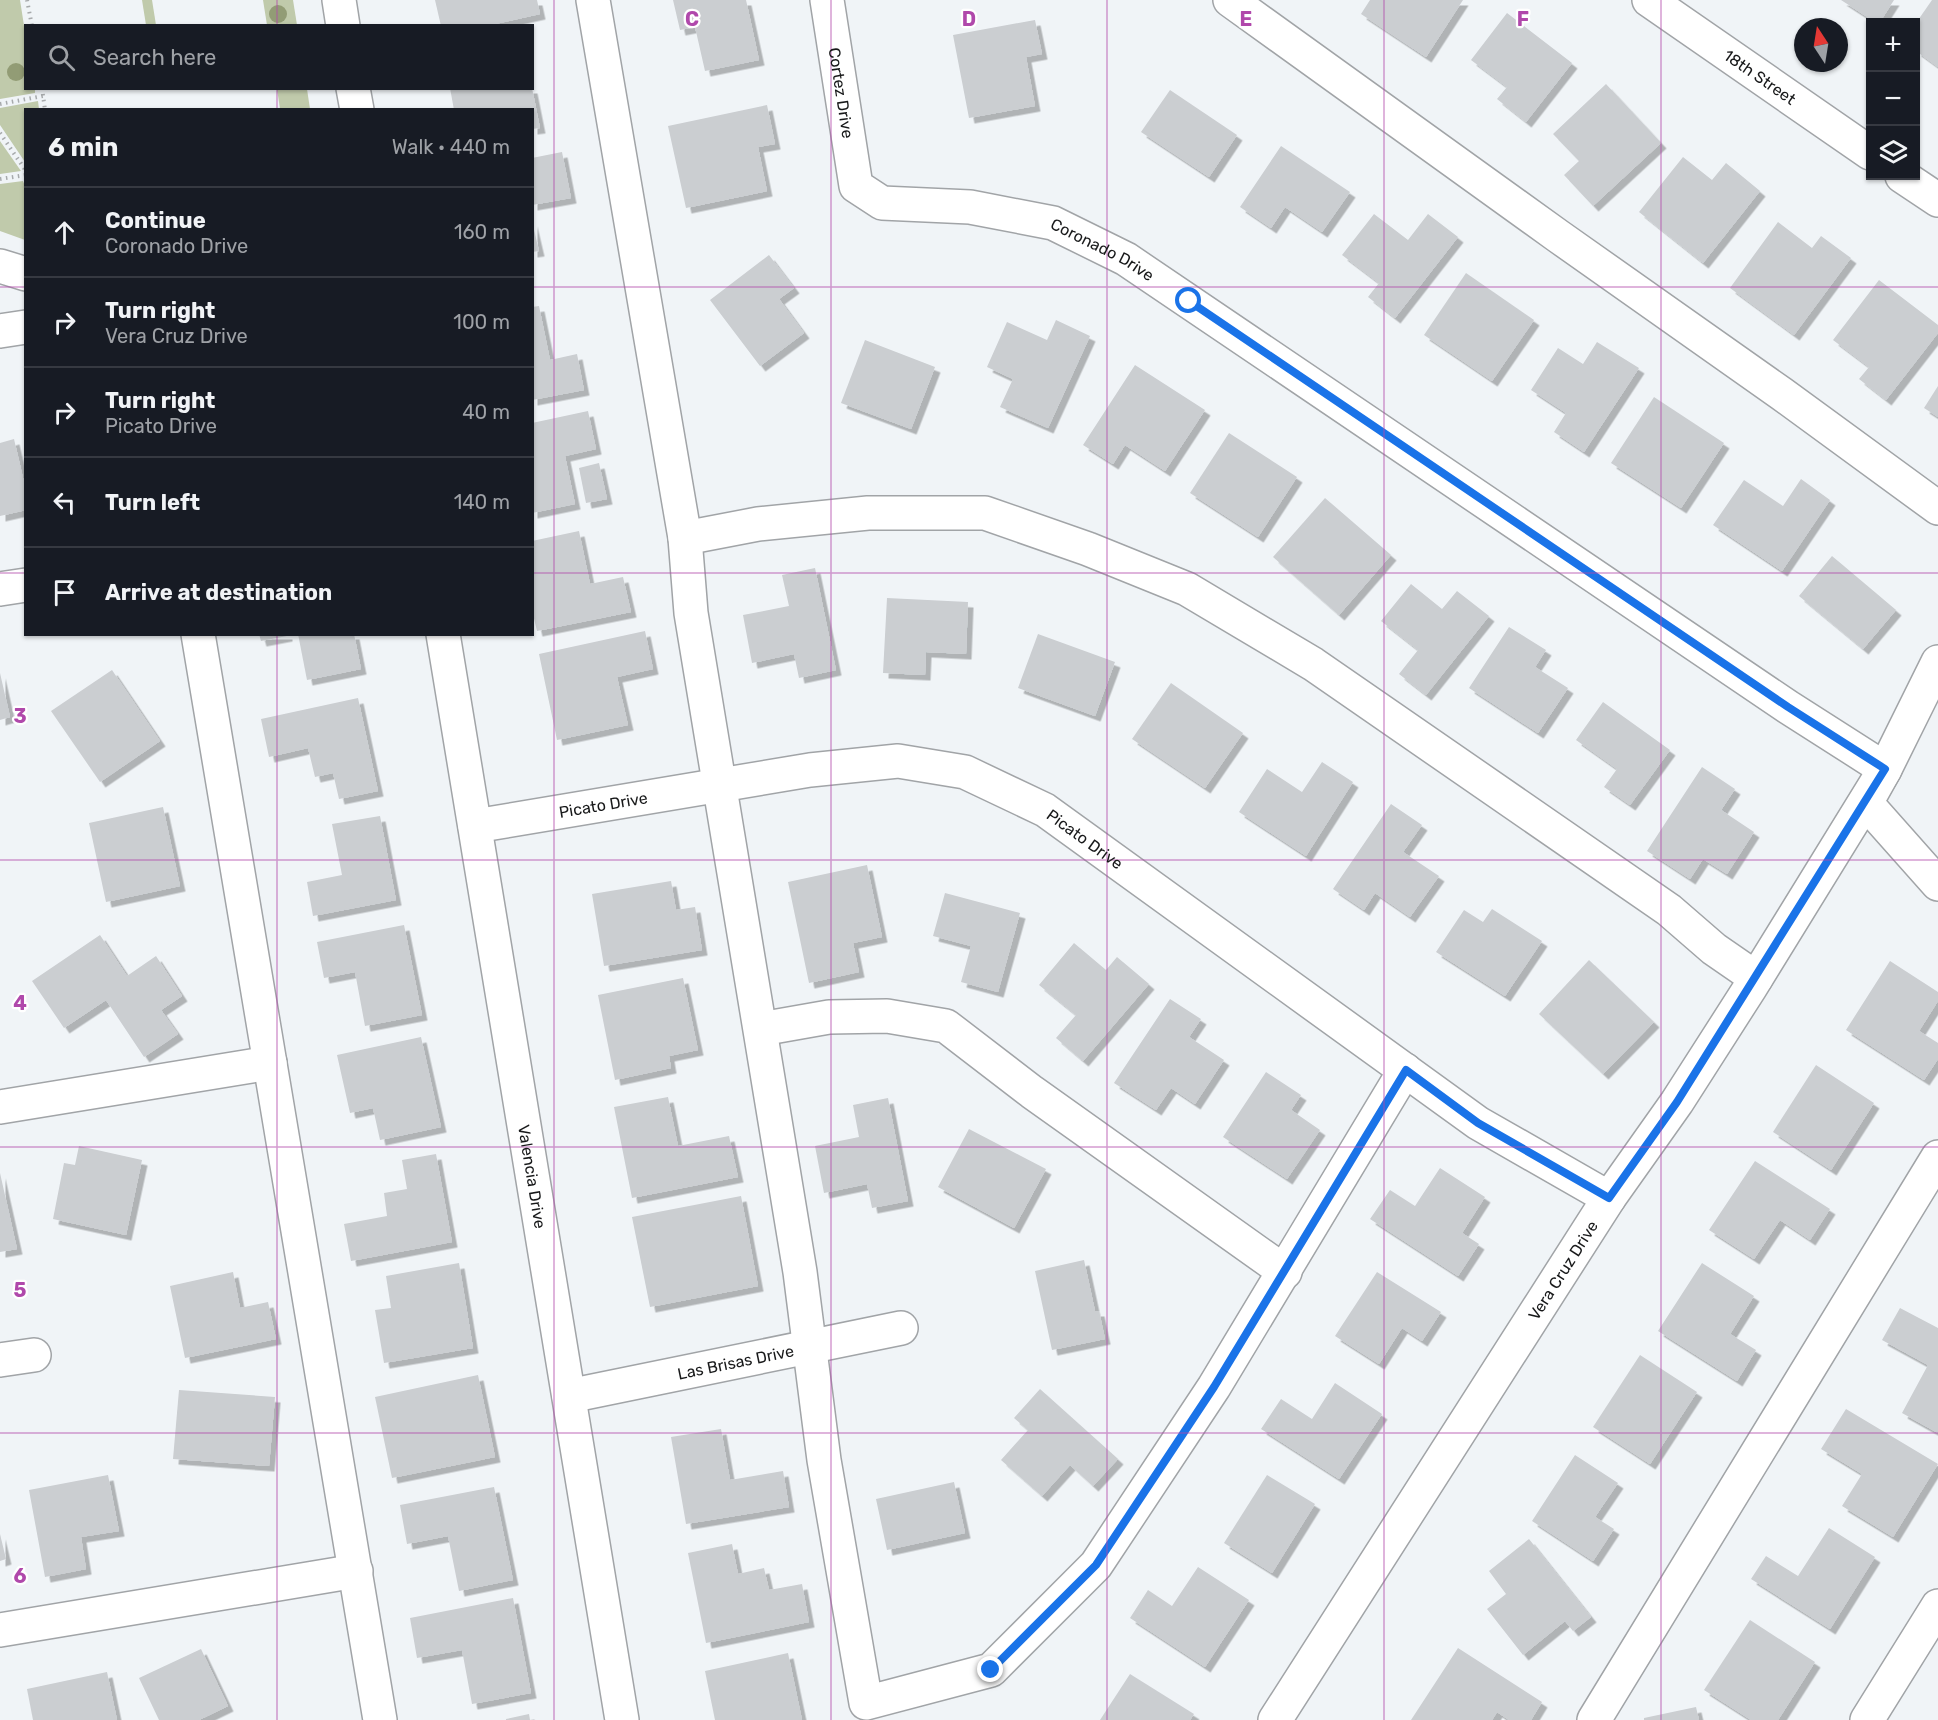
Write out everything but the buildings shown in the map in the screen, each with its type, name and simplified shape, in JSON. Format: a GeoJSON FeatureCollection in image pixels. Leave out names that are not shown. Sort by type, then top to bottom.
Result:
{"type":"FeatureCollection","features":[{"type":"Feature","properties":{"kind":"street"},"geometry":{"type":"LineString","coordinates":[[339,0],[343,24]]}},
{"type":"Feature","properties":{"kind":"street"},"geometry":{"type":"LineString","coordinates":[[593,0],[685,538],[691,614],[800,1272],[824,1460],[868,1712],[991,1670],[1096,1565],[1214,1387],[1406,1070]]}},
{"type":"Feature","properties":{"kind":"street","name":"Cortez Drive"},"geometry":{"type":"LineString","coordinates":[[827,0],[856,186]]}},
{"type":"Feature","properties":{"kind":"street"},"geometry":{"type":"LineString","coordinates":[[1230,0],[1938,508]]}},
{"type":"Feature","properties":{"kind":"street","name":"18th Street"},"geometry":{"type":"LineString","coordinates":[[1649,0],[1866,150]]}},
{"type":"Feature","properties":{"kind":"street"},"geometry":{"type":"LineString","coordinates":[[353,90],[357,108]]}},
{"type":"Feature","properties":{"kind":"street"},"geometry":{"type":"LineString","coordinates":[[1908,180],[1938,200]]}},
{"type":"Feature","properties":{"kind":"street","name":"Coronado Drive"},"geometry":{"type":"LineString","coordinates":[[856,186],[882,203],[970,207],[1053,223],[1126,259],[1788,707],[1885,769]]}},
{"type":"Feature","properties":{"kind":"street"},"geometry":{"type":"LineString","coordinates":[[0,266],[24,273]]}},
{"type":"Feature","properties":{"kind":"street"},"geometry":{"type":"LineString","coordinates":[[0,331],[24,327]]}},
{"type":"Feature","properties":{"kind":"street"},"geometry":{"type":"LineString","coordinates":[[685,538],[758,524],[868,513],[985,513],[1088,549],[1187,589],[1313,664],[1669,910],[1714,949],[1756,978]]}},
{"type":"Feature","properties":{"kind":"street"},"geometry":{"type":"LineString","coordinates":[[0,589],[24,585]]}},
{"type":"Feature","properties":{"kind":"street"},"geometry":{"type":"LineString","coordinates":[[198,636],[381,1720]]}},
{"type":"Feature","properties":{"kind":"street","name":"Valencia Drive"},"geometry":{"type":"LineString","coordinates":[[443,636],[622,1720]]}},
{"type":"Feature","properties":{"kind":"street","name":"Vera Cruz Drive"},"geometry":{"type":"LineString","coordinates":[[1275,1720],[1609,1198],[1677,1102],[1756,978],[1885,769],[1938,662]]}},
{"type":"Feature","properties":{"kind":"street","name":"Picato Drive"},"geometry":{"type":"LineString","coordinates":[[475,826],[810,770],[898,761],[965,772],[1045,810],[1478,1123],[1609,1198]]}},
{"type":"Feature","properties":{"kind":"street"},"geometry":{"type":"LineString","coordinates":[[1885,769],[1866,803],[1938,884]]}},
{"type":"Feature","properties":{"kind":"street"},"geometry":{"type":"LineString","coordinates":[[761,1029],[829,1017],[875,1016],[946,1026],[1032,1092],[1285,1272]]}},
{"type":"Feature","properties":{"kind":"street"},"geometry":{"type":"LineString","coordinates":[[0,1107],[270,1064]]}},
{"type":"Feature","properties":{"kind":"street"},"geometry":{"type":"LineString","coordinates":[[1594,1720],[1938,1157]]}},
{"type":"Feature","properties":{"kind":"street","name":"Las Brisas Drive"},"geometry":{"type":"LineString","coordinates":[[569,1396],[901,1328]]}},
{"type":"Feature","properties":{"kind":"street"},"geometry":{"type":"LineString","coordinates":[[0,1360],[34,1355]]}},
{"type":"Feature","properties":{"kind":"street"},"geometry":{"type":"LineString","coordinates":[[0,1630],[356,1571]]}},
{"type":"Feature","properties":{"kind":"street"},"geometry":{"type":"LineString","coordinates":[[1867,1720],[1938,1606]]}},
{"type":"Feature","properties":{"kind":"path"},"geometry":{"type":"LineString","coordinates":[[27,0],[32,24]]}},
{"type":"Feature","properties":{"kind":"path"},"geometry":{"type":"LineString","coordinates":[[42,90],[45,108]]}},
{"type":"Feature","properties":{"kind":"path"},"geometry":{"type":"LineString","coordinates":[[0,104],[43,96]]}},
{"type":"Feature","properties":{"kind":"path"},"geometry":{"type":"LineString","coordinates":[[0,133],[24,173]]}},
{"type":"Feature","properties":{"kind":"path"},"geometry":{"type":"LineString","coordinates":[[0,179],[24,175]]}},
{"type":"Feature","properties":{"kind":"green space"},"geometry":{"type":"Polygon","coordinates":[[[0,0],[20,0],[24,26],[24,90],[35,90],[35,93],[0,99],[0,0]]]}},
{"type":"Feature","properties":{"kind":"green space"},"geometry":{"type":"Polygon","coordinates":[[[142,0],[152,0],[156,24],[146,24],[142,0]]]}},
{"type":"Feature","properties":{"kind":"green space"},"geometry":{"type":"Polygon","coordinates":[[[263,0],[293,0],[297,24],[267,24],[263,0]]]}},
{"type":"Feature","properties":{"kind":"green space"},"geometry":{"type":"Polygon","coordinates":[[[277,90],[307,90],[310,108],[280,108],[277,90]]]}},
{"type":"Feature","properties":{"kind":"green space"},"geometry":{"type":"Polygon","coordinates":[[[38,101],[39,108],[24,108],[24,161],[0,125],[0,108],[38,101]]]}},
{"type":"Feature","properties":{"kind":"green space"},"geometry":{"type":"Polygon","coordinates":[[[0,141],[21,171],[0,174],[0,141]]]}},
{"type":"Feature","properties":{"kind":"green space"},"geometry":{"type":"Polygon","coordinates":[[[23,181],[24,240],[0,231],[0,184],[23,181]]]}},
{"type":"Feature","properties":{"kind":"route"},"geometry":{"type":"LineString","coordinates":[[991,1670],[1096,1565],[1214,1387],[1406,1070],[1478,1123],[1609,1198],[1677,1102],[1885,769],[1788,707],[1189,301]]}}]}
